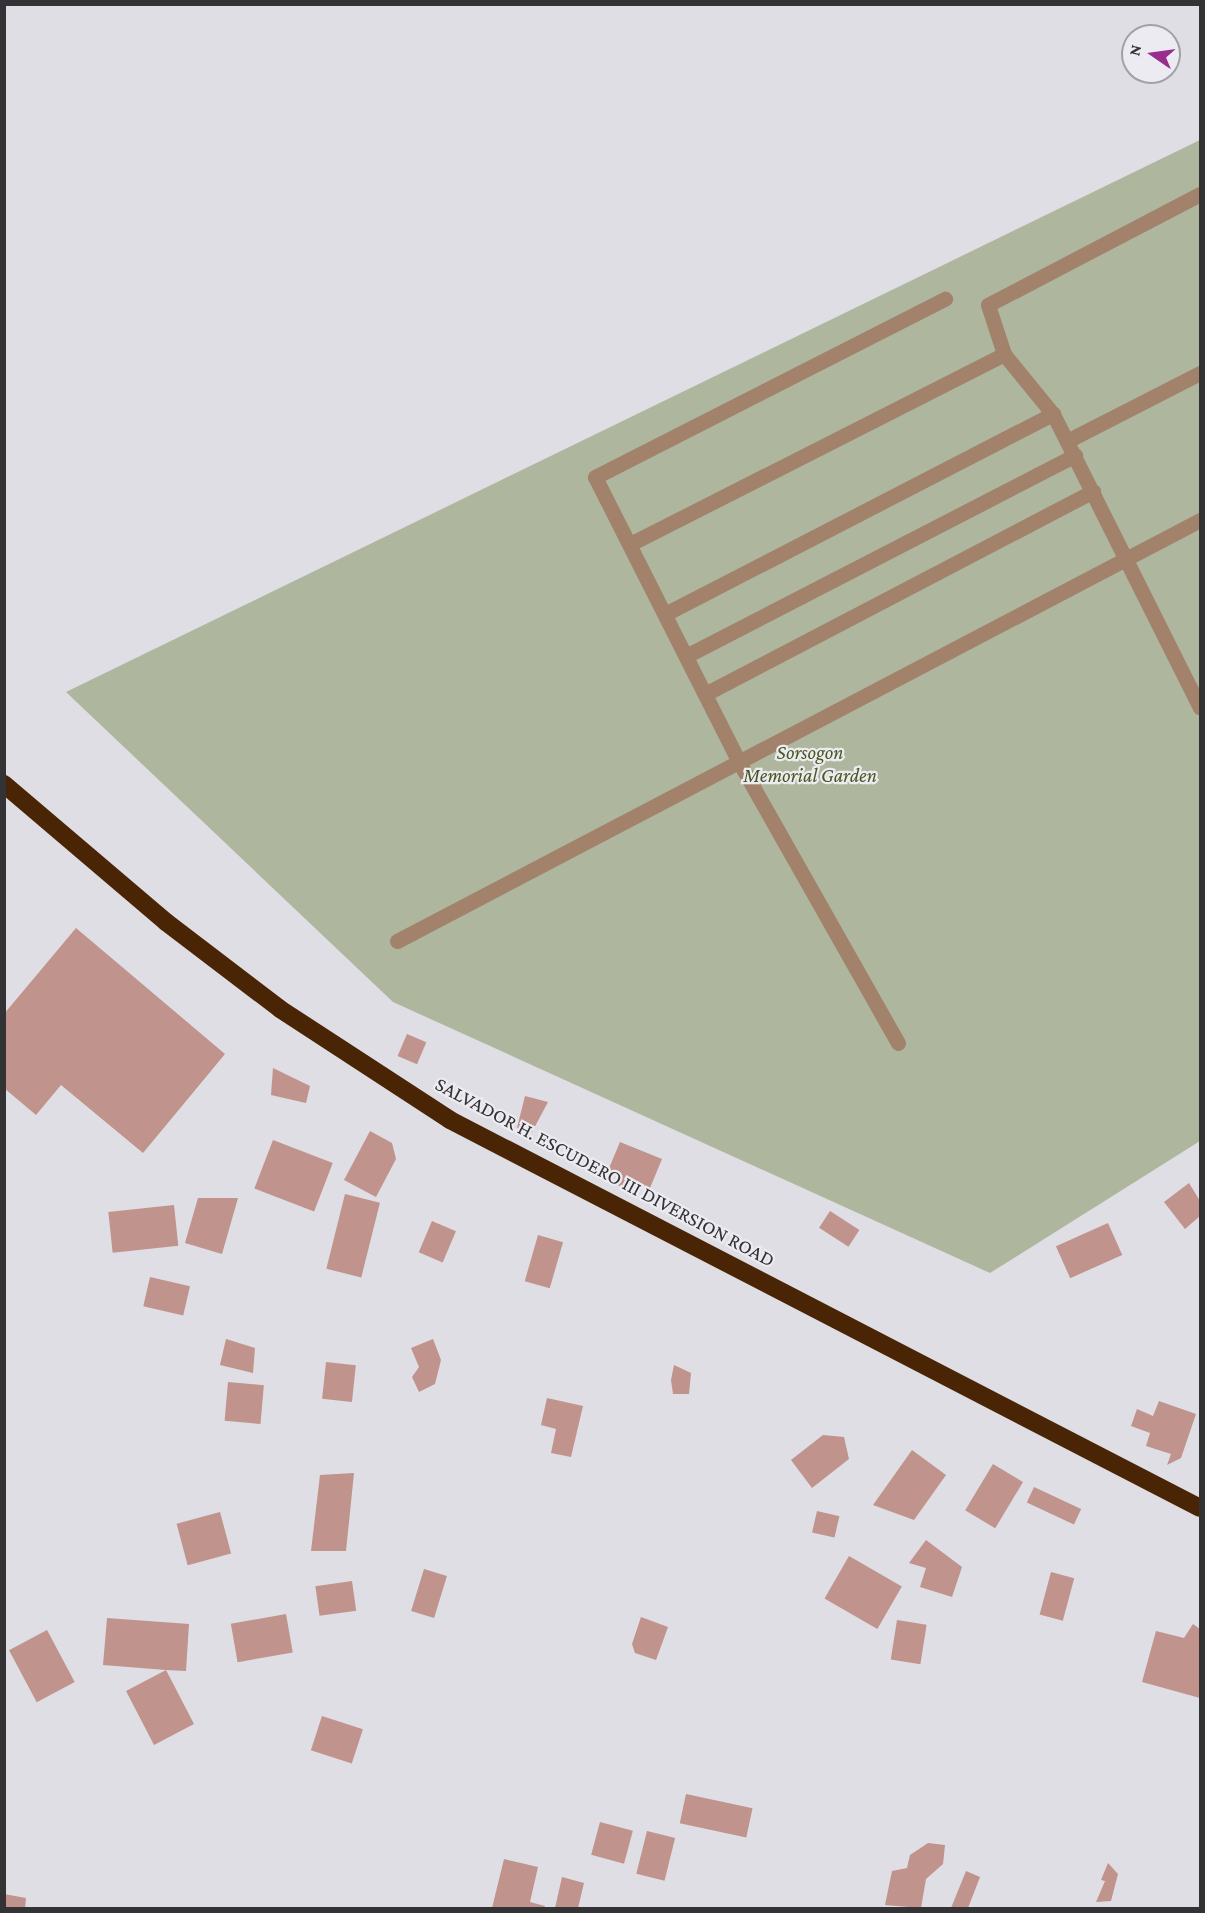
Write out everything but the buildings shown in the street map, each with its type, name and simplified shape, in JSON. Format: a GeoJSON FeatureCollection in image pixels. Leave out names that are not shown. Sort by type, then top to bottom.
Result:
{"type":"FeatureCollection","features":[{"type":"Feature","properties":{"kind":"highway","name":"SALVADOR H. ESCUDERO III DIVERSION ROAD"},"geometry":{"type":"LineString","coordinates":[[4,784],[166,922],[280,1009],[450,1120],[1200,1508]]}},
{"type":"Feature","properties":{"kind":"lane"},"geometry":{"type":"LineString","coordinates":[[1200,195],[988,305],[1004,354],[1053,414],[1128,558],[1200,707]]}},
{"type":"Feature","properties":{"kind":"lane"},"geometry":{"type":"LineString","coordinates":[[898,1043],[738,762],[595,477],[945,299]]}},
{"type":"Feature","properties":{"kind":"lane"},"geometry":{"type":"LineString","coordinates":[[630,544],[1004,354]]}},
{"type":"Feature","properties":{"kind":"lane"},"geometry":{"type":"LineString","coordinates":[[686,656],[1071,448],[1200,374]]}},
{"type":"Feature","properties":{"kind":"lane"},"geometry":{"type":"LineString","coordinates":[[665,614],[1053,414]]}},
{"type":"Feature","properties":{"kind":"lane"},"geometry":{"type":"LineString","coordinates":[[705,694],[1093,491]]}},
{"type":"Feature","properties":{"kind":"lane"},"geometry":{"type":"LineString","coordinates":[[397,941],[1200,520]]}},
{"type":"Feature","properties":{"kind":"green space","name":"Sorsogon Memorial Garden"},"geometry":{"type":"Polygon","coordinates":[[[1200,140],[1200,1141],[990,1273],[393,1002],[66,692],[1200,140]]]}}]}
